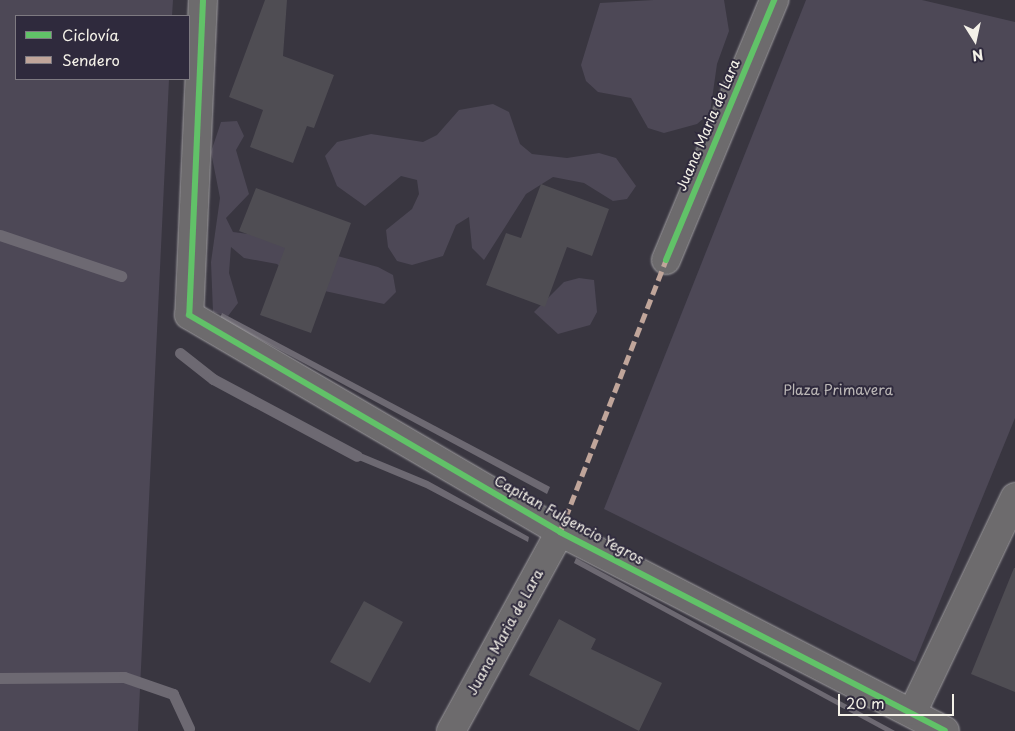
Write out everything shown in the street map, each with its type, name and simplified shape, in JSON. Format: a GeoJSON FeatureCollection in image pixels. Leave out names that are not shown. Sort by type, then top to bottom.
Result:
{"type":"FeatureCollection","features":[{"type":"Feature","properties":{"kind":"street","name":"Capitan Fulgencio Yegros"},"geometry":{"type":"LineString","coordinates":[[203,0],[189,315],[560,532],[913,711],[939,730]]}},
{"type":"Feature","properties":{"kind":"street","name":"Juana Maria de Lara"},"geometry":{"type":"LineString","coordinates":[[666,260],[774,0]]}},
{"type":"Feature","properties":{"kind":"street"},"geometry":{"type":"LineString","coordinates":[[913,711],[1015,497]]}},
{"type":"Feature","properties":{"kind":"street","name":"Juana Maria de Lara"},"geometry":{"type":"LineString","coordinates":[[450,731],[560,532]]}},
{"type":"Feature","properties":{"kind":"green space"},"geometry":{"type":"Polygon","coordinates":[[[0,0],[173,0],[172,15],[15,15],[15,80],[169,80],[138,731],[0,731],[0,0]]]}},
{"type":"Feature","properties":{"kind":"green space"},"geometry":{"type":"Polygon","coordinates":[[[654,0],[724,0],[729,31],[717,64],[710,113],[697,124],[664,133],[648,128],[631,98],[598,92],[586,81],[581,65],[600,3],[654,0]]]}},
{"type":"Feature","properties":{"kind":"green space","name":"Plaza Primavera"},"geometry":{"type":"Polygon","coordinates":[[[806,0],[922,0],[1015,22],[1015,418],[915,662],[604,509],[806,0]]]}},
{"type":"Feature","properties":{"kind":"green space"},"geometry":{"type":"Polygon","coordinates":[[[493,104],[509,112],[520,144],[532,154],[567,158],[599,153],[616,158],[636,186],[627,199],[613,201],[584,183],[553,177],[526,194],[484,260],[472,248],[469,217],[456,225],[443,256],[412,265],[397,261],[388,247],[386,230],[412,209],[419,194],[417,180],[401,176],[365,206],[337,186],[325,156],[337,142],[371,134],[423,142],[437,135],[459,110],[493,104]]]}},
{"type":"Feature","properties":{"kind":"green space"},"geometry":{"type":"Polygon","coordinates":[[[237,121],[244,136],[236,150],[249,194],[226,218],[233,232],[264,236],[378,267],[393,275],[396,292],[384,304],[302,286],[277,264],[244,258],[231,247],[229,273],[238,303],[228,316],[213,312],[211,262],[220,198],[211,152],[221,122],[237,121]]]}},
{"type":"Feature","properties":{"kind":"green space"},"geometry":{"type":"Polygon","coordinates":[[[579,278],[594,280],[597,312],[590,325],[558,334],[534,312],[564,282],[579,278]]]}},
{"type":"Feature","properties":{"kind":"shaded area"},"geometry":{"type":"Polygon","coordinates":[[[222,313],[550,487],[547,494],[220,318],[222,313]]]}},
{"type":"Feature","properties":{"kind":"shaded area"},"geometry":{"type":"Polygon","coordinates":[[[346,447],[428,481],[529,537],[528,542],[426,488],[342,453],[346,447]]]}},
{"type":"Feature","properties":{"kind":"shaded area"},"geometry":{"type":"Polygon","coordinates":[[[576,558],[895,731],[885,731],[574,563],[576,558]]]}},
{"type":"Feature","properties":{"kind":"building"},"geometry":{"type":"Polygon","coordinates":[[[265,0],[287,0],[283,56],[334,75],[314,128],[307,126],[293,163],[250,147],[263,110],[229,97],[265,0]]]}},
{"type":"Feature","properties":{"kind":"building"},"geometry":{"type":"Polygon","coordinates":[[[541,184],[609,209],[592,256],[567,247],[545,307],[486,285],[506,233],[521,238],[541,184]]]}},
{"type":"Feature","properties":{"kind":"building"},"geometry":{"type":"Polygon","coordinates":[[[256,188],[351,223],[311,333],[260,315],[285,248],[239,231],[256,188]]]}},
{"type":"Feature","properties":{"kind":"building"},"geometry":{"type":"Polygon","coordinates":[[[1015,568],[1015,692],[971,674],[1015,568]]]}},
{"type":"Feature","properties":{"kind":"building"},"geometry":{"type":"Polygon","coordinates":[[[364,601],[403,622],[370,683],[330,662],[364,601]]]}},
{"type":"Feature","properties":{"kind":"building"},"geometry":{"type":"Polygon","coordinates":[[[559,619],[596,639],[591,649],[662,683],[639,731],[529,675],[559,619]]]}},
{"type":"Feature","properties":{"kind":"waterway"},"geometry":{"type":"LineString","coordinates":[[0,235],[121,276]]}},
{"type":"Feature","properties":{"kind":"waterway"},"geometry":{"type":"LineString","coordinates":[[180,353],[213,379],[357,456]]}},
{"type":"Feature","properties":{"kind":"waterway"},"geometry":{"type":"LineString","coordinates":[[0,678],[124,677],[173,694],[189,729]]}},
{"type":"Feature","properties":{"kind":"marked path"},"geometry":{"type":"LineString","coordinates":[[560,532],[666,260]]}},
{"type":"Feature","properties":{"kind":"cycle path"},"geometry":{"type":"LineString","coordinates":[[203,0],[189,315],[560,532],[945,731]]}},
{"type":"Feature","properties":{"kind":"cycle path"},"geometry":{"type":"LineString","coordinates":[[666,260],[774,0]]}}]}
